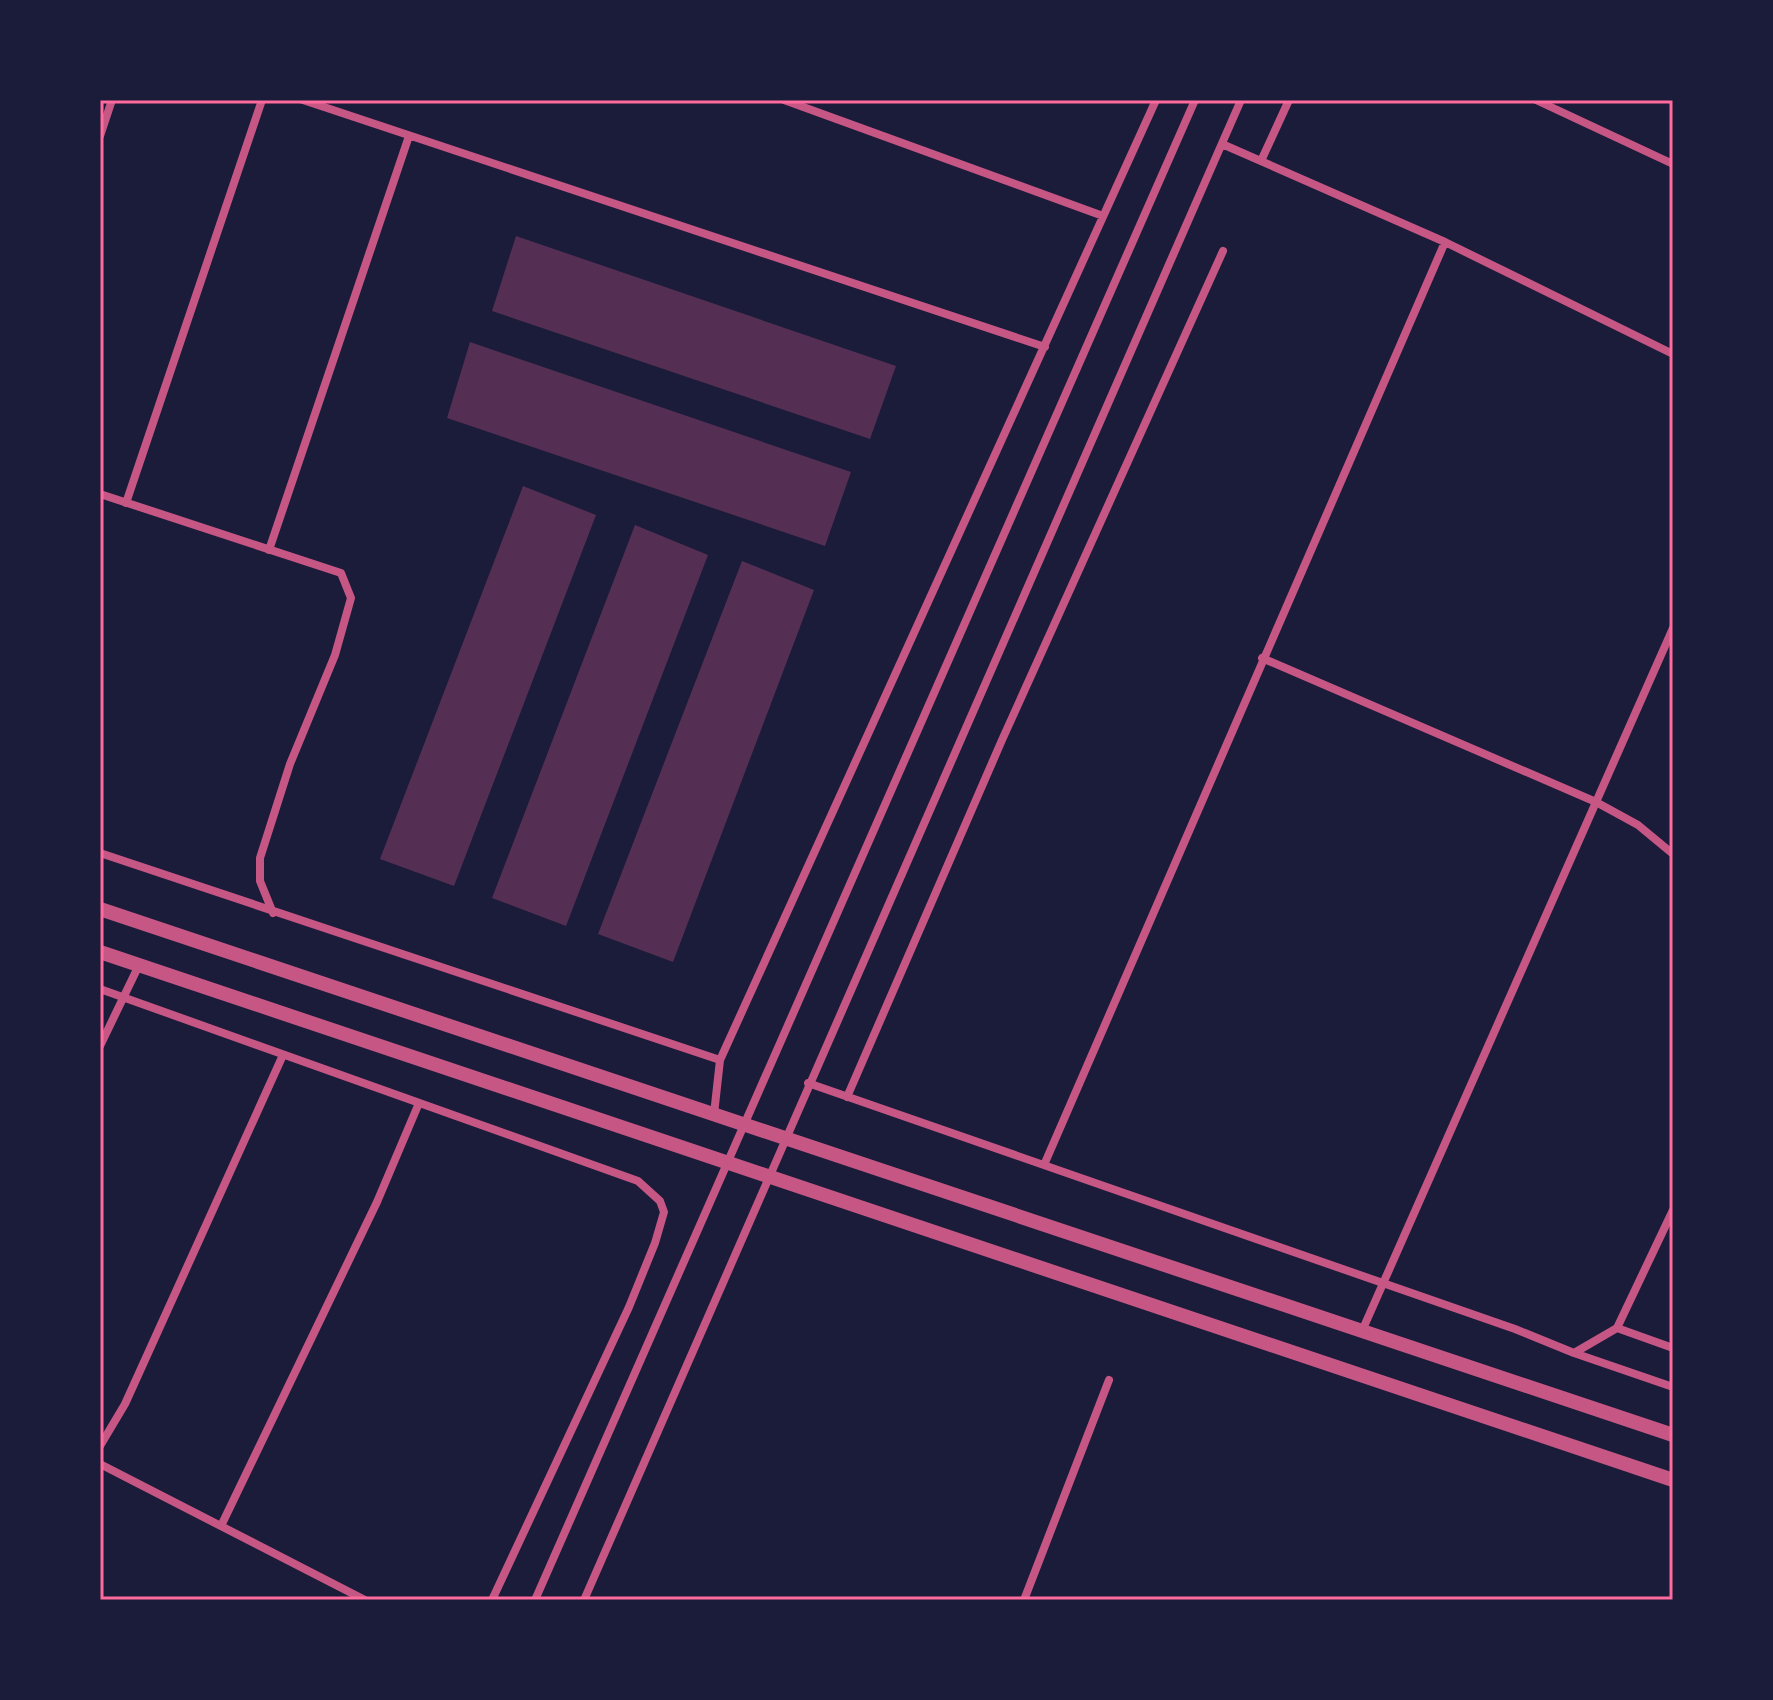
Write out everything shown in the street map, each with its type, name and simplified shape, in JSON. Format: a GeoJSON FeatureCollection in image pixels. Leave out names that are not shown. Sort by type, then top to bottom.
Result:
{"type":"FeatureCollection","features":[{"type":"Feature","properties":{"kind":"street"},"geometry":{"type":"LineString","coordinates":[[100,136],[112,100]]}},
{"type":"Feature","properties":{"kind":"street"},"geometry":{"type":"LineString","coordinates":[[126,503],[262,100]]}},
{"type":"Feature","properties":{"kind":"street"},"geometry":{"type":"LineString","coordinates":[[303,100],[1045,347]]}},
{"type":"Feature","properties":{"kind":"street"},"geometry":{"type":"LineString","coordinates":[[784,100],[1103,216]]}},
{"type":"Feature","properties":{"kind":"street"},"geometry":{"type":"LineString","coordinates":[[714,1114],[720,1060],[1156,100]]}},
{"type":"Feature","properties":{"kind":"street"},"geometry":{"type":"LineString","coordinates":[[535,1600],[1195,100]]}},
{"type":"Feature","properties":{"kind":"street"},"geometry":{"type":"LineString","coordinates":[[584,1600],[770,1177],[784,1137],[1241,100]]}},
{"type":"Feature","properties":{"kind":"street"},"geometry":{"type":"LineString","coordinates":[[1261,161],[1289,100]]}},
{"type":"Feature","properties":{"kind":"street"},"geometry":{"type":"LineString","coordinates":[[1536,100],[1673,164]]}},
{"type":"Feature","properties":{"kind":"street"},"geometry":{"type":"LineString","coordinates":[[269,550],[409,136]]}},
{"type":"Feature","properties":{"kind":"street"},"geometry":{"type":"LineString","coordinates":[[1222,144],[1445,242],[1673,354]]}},
{"type":"Feature","properties":{"kind":"street"},"geometry":{"type":"LineString","coordinates":[[1044,1165],[1445,242]]}},
{"type":"Feature","properties":{"kind":"street"},"geometry":{"type":"LineString","coordinates":[[847,1097],[1002,740],[1223,251]]}},
{"type":"Feature","properties":{"kind":"street"},"geometry":{"type":"LineString","coordinates":[[100,494],[341,573],[351,598],[335,655],[290,764],[260,858],[260,881],[273,913]]}},
{"type":"Feature","properties":{"kind":"street"},"geometry":{"type":"LineString","coordinates":[[1362,1331],[1673,628]]}},
{"type":"Feature","properties":{"kind":"street"},"geometry":{"type":"LineString","coordinates":[[1262,658],[1596,802],[1638,825],[1673,854]]}},
{"type":"Feature","properties":{"kind":"street"},"geometry":{"type":"LineString","coordinates":[[100,853],[720,1060]]}},
{"type":"Feature","properties":{"kind":"street"},"geometry":{"type":"LineString","coordinates":[[100,909],[1673,1435]]}},
{"type":"Feature","properties":{"kind":"street"},"geometry":{"type":"LineString","coordinates":[[100,952],[1673,1480]]}},
{"type":"Feature","properties":{"kind":"street"},"geometry":{"type":"LineString","coordinates":[[100,1046],[104,1028],[139,965]]}},
{"type":"Feature","properties":{"kind":"street"},"geometry":{"type":"LineString","coordinates":[[100,989],[638,1181],[660,1201],[664,1212],[629,1307],[492,1600]]}},
{"type":"Feature","properties":{"kind":"street"},"geometry":{"type":"LineString","coordinates":[[100,1446],[125,1404],[283,1055]]}},
{"type":"Feature","properties":{"kind":"street"},"geometry":{"type":"LineString","coordinates":[[808,1083],[1673,1387]]}},
{"type":"Feature","properties":{"kind":"street"},"geometry":{"type":"LineString","coordinates":[[221,1526],[377,1202],[419,1103]]}},
{"type":"Feature","properties":{"kind":"street"},"geometry":{"type":"LineString","coordinates":[[1574,1353],[1617,1328],[1673,1210]]}},
{"type":"Feature","properties":{"kind":"street"},"geometry":{"type":"LineString","coordinates":[[1617,1328],[1673,1348]]}},
{"type":"Feature","properties":{"kind":"street"},"geometry":{"type":"LineString","coordinates":[[1024,1600],[1109,1380]]}},
{"type":"Feature","properties":{"kind":"street"},"geometry":{"type":"LineString","coordinates":[[100,1464],[365,1600]]}},
{"type":"Feature","properties":{"kind":"building"},"geometry":{"type":"Polygon","coordinates":[[[516,236],[896,366],[870,439],[492,311],[516,236]]]}},
{"type":"Feature","properties":{"kind":"building"},"geometry":{"type":"Polygon","coordinates":[[[470,342],[851,472],[825,546],[447,418],[470,342]]]}},
{"type":"Feature","properties":{"kind":"building"},"geometry":{"type":"Polygon","coordinates":[[[523,486],[596,515],[454,886],[380,859],[523,486]]]}},
{"type":"Feature","properties":{"kind":"building"},"geometry":{"type":"Polygon","coordinates":[[[635,525],[708,555],[566,926],[492,898],[635,525]]]}},
{"type":"Feature","properties":{"kind":"building"},"geometry":{"type":"Polygon","coordinates":[[[742,561],[814,590],[673,962],[598,934],[742,561]]]}}]}
